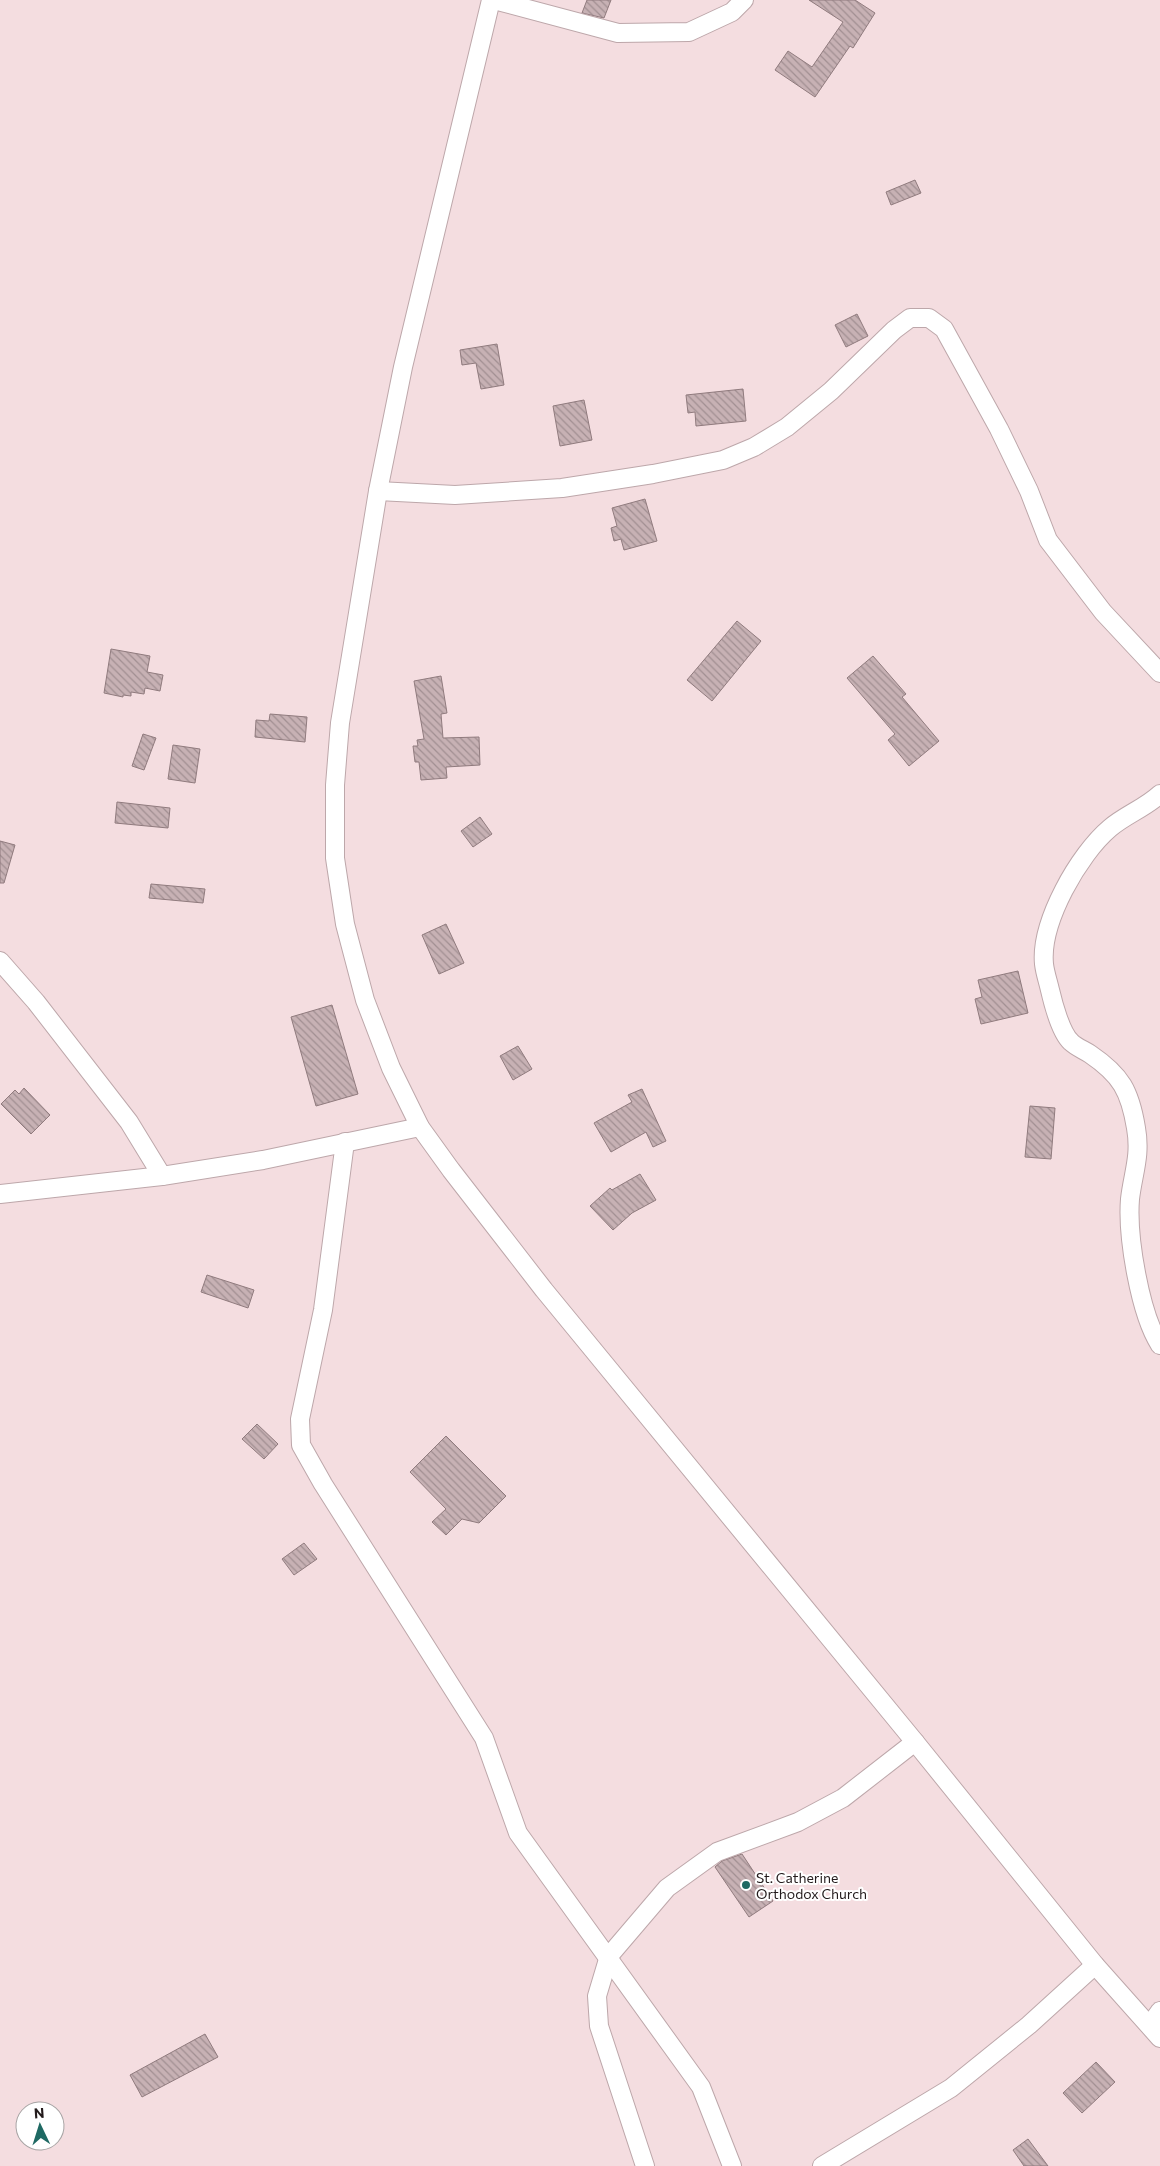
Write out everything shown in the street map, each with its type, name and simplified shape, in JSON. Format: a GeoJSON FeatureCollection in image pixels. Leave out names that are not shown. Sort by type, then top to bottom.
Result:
{"type":"FeatureCollection","features":[{"type":"Feature","properties":{"kind":"street"},"geometry":{"type":"LineString","coordinates":[[744,0],[732,12],[689,32],[618,33],[493,0],[402,367],[378,491],[340,723],[335,785],[335,858],[345,924],[365,1000],[391,1068],[420,1127],[544,1290],[915,1742],[1095,1965],[1155,2032]]}},
{"type":"Feature","properties":{"kind":"street"},"geometry":{"type":"LineString","coordinates":[[378,491],[455,495],[562,488],[653,474],[723,460],[754,448],[787,427],[831,391],[894,330],[910,318],[928,318],[944,329],[999,429],[1029,491],[1048,540],[1102,612],[1160,674]]}},
{"type":"Feature","properties":{"kind":"street"},"geometry":{"type":"LineString","coordinates":[[1160,794],[1111,827],[1096,842],[1074,870],[1047,932],[1044,963],[1057,1016],[1070,1042],[1090,1054],[1114,1073],[1130,1096],[1136,1130],[1138,1159],[1130,1199],[1131,1230],[1140,1296],[1151,1331],[1160,1345]]}},
{"type":"Feature","properties":{"kind":"street"},"geometry":{"type":"LineString","coordinates":[[0,962],[36,1002],[129,1122],[162,1176]]}},
{"type":"Feature","properties":{"kind":"street"},"geometry":{"type":"LineString","coordinates":[[0,1194],[162,1176],[263,1160],[420,1127]]}},
{"type":"Feature","properties":{"kind":"street"},"geometry":{"type":"LineString","coordinates":[[345,1142],[323,1310],[300,1419],[301,1445],[323,1484],[484,1738],[518,1832],[609,1956],[701,2087],[732,2166]]}},
{"type":"Feature","properties":{"kind":"street"},"geometry":{"type":"LineString","coordinates":[[646,2166],[599,2026],[597,1996],[609,1956],[668,1888],[717,1852],[798,1822],[843,1798],[915,1742]]}},
{"type":"Feature","properties":{"kind":"street"},"geometry":{"type":"LineString","coordinates":[[822,2166],[951,2088],[1029,2025],[1095,1965]]}},
{"type":"Feature","properties":{"kind":"street"},"geometry":{"type":"LineString","coordinates":[[1155,2032],[1160,2011]]}},
{"type":"Feature","properties":{"kind":"building"},"geometry":{"type":"Polygon","coordinates":[[[587,0],[611,0],[604,18],[582,13],[587,0]]]}},
{"type":"Feature","properties":{"kind":"building"},"geometry":{"type":"Polygon","coordinates":[[[809,0],[855,0],[875,13],[853,48],[850,46],[815,97],[775,70],[788,51],[812,67],[843,22],[809,0]]]}},
{"type":"Feature","properties":{"kind":"building"},"geometry":{"type":"Polygon","coordinates":[[[915,180],[921,193],[891,205],[886,192],[915,180]]]}},
{"type":"Feature","properties":{"kind":"building"},"geometry":{"type":"Polygon","coordinates":[[[857,314],[868,336],[846,347],[835,325],[857,314]]]}},
{"type":"Feature","properties":{"kind":"building"},"geometry":{"type":"Polygon","coordinates":[[[497,344],[504,385],[481,389],[476,363],[462,365],[460,350],[497,344]]]}},
{"type":"Feature","properties":{"kind":"building"},"geometry":{"type":"Polygon","coordinates":[[[743,389],[746,421],[696,426],[695,412],[688,413],[686,395],[743,389]]]}},
{"type":"Feature","properties":{"kind":"building"},"geometry":{"type":"Polygon","coordinates":[[[584,400],[592,440],[560,446],[553,406],[584,400]]]}},
{"type":"Feature","properties":{"kind":"building"},"geometry":{"type":"Polygon","coordinates":[[[645,499],[657,541],[624,550],[621,539],[614,541],[611,528],[617,526],[612,508],[645,499]]]}},
{"type":"Feature","properties":{"kind":"building"},"geometry":{"type":"Polygon","coordinates":[[[737,621],[761,641],[712,701],[687,680],[737,621]]]}},
{"type":"Feature","properties":{"kind":"building"},"geometry":{"type":"Polygon","coordinates":[[[111,649],[150,656],[147,672],[163,675],[160,691],[145,688],[144,694],[131,692],[131,696],[123,695],[123,697],[104,693],[111,649]]]}},
{"type":"Feature","properties":{"kind":"building"},"geometry":{"type":"Polygon","coordinates":[[[873,656],[906,694],[902,697],[939,741],[909,766],[888,740],[895,734],[847,678],[873,656]]]}},
{"type":"Feature","properties":{"kind":"building"},"geometry":{"type":"Polygon","coordinates":[[[441,676],[447,713],[441,714],[443,738],[479,737],[480,765],[446,767],[447,778],[421,780],[419,762],[415,762],[413,746],[418,746],[417,740],[424,739],[414,681],[441,676]]]}},
{"type":"Feature","properties":{"kind":"building"},"geometry":{"type":"Polygon","coordinates":[[[270,714],[307,717],[305,742],[255,737],[256,720],[269,721],[270,714]]]}},
{"type":"Feature","properties":{"kind":"building"},"geometry":{"type":"Polygon","coordinates":[[[143,734],[156,738],[144,770],[132,766],[143,734]]]}},
{"type":"Feature","properties":{"kind":"building"},"geometry":{"type":"Polygon","coordinates":[[[173,745],[200,749],[195,783],[168,779],[173,745]]]}},
{"type":"Feature","properties":{"kind":"building"},"geometry":{"type":"Polygon","coordinates":[[[117,802],[170,808],[168,828],[115,823],[117,802]]]}},
{"type":"Feature","properties":{"kind":"building"},"geometry":{"type":"Polygon","coordinates":[[[480,817],[492,834],[473,847],[461,831],[480,817]]]}},
{"type":"Feature","properties":{"kind":"building"},"geometry":{"type":"Polygon","coordinates":[[[0,841],[15,845],[4,883],[0,883],[0,841]]]}},
{"type":"Feature","properties":{"kind":"building"},"geometry":{"type":"Polygon","coordinates":[[[151,884],[205,889],[203,903],[149,898],[151,884]]]}},
{"type":"Feature","properties":{"kind":"building"},"geometry":{"type":"Polygon","coordinates":[[[446,924],[464,963],[439,974],[422,935],[446,924]]]}},
{"type":"Feature","properties":{"kind":"building"},"geometry":{"type":"Polygon","coordinates":[[[1018,971],[1028,1013],[981,1024],[975,999],[982,997],[978,980],[1018,971]]]}},
{"type":"Feature","properties":{"kind":"building"},"geometry":{"type":"Polygon","coordinates":[[[332,1005],[358,1094],[316,1106],[291,1017],[332,1005]]]}},
{"type":"Feature","properties":{"kind":"building"},"geometry":{"type":"Polygon","coordinates":[[[518,1046],[532,1069],[513,1080],[500,1056],[518,1046]]]}},
{"type":"Feature","properties":{"kind":"building"},"geometry":{"type":"Polygon","coordinates":[[[24,1088],[50,1115],[31,1134],[1,1104],[15,1090],[19,1094],[24,1088]]]}},
{"type":"Feature","properties":{"kind":"building"},"geometry":{"type":"Polygon","coordinates":[[[642,1089],[666,1141],[653,1147],[646,1132],[611,1152],[594,1123],[632,1102],[628,1095],[642,1089]]]}},
{"type":"Feature","properties":{"kind":"building"},"geometry":{"type":"Polygon","coordinates":[[[1030,1106],[1055,1108],[1051,1159],[1025,1157],[1030,1106]]]}},
{"type":"Feature","properties":{"kind":"building"},"geometry":{"type":"Polygon","coordinates":[[[640,1174],[656,1200],[632,1213],[613,1230],[590,1206],[610,1188],[612,1190],[640,1174]]]}},
{"type":"Feature","properties":{"kind":"building"},"geometry":{"type":"Polygon","coordinates":[[[207,1275],[254,1290],[248,1308],[201,1292],[207,1275]]]}},
{"type":"Feature","properties":{"kind":"building"},"geometry":{"type":"Polygon","coordinates":[[[257,1424],[278,1444],[264,1459],[242,1439],[257,1424]]]}},
{"type":"Feature","properties":{"kind":"building"},"geometry":{"type":"Polygon","coordinates":[[[446,1436],[506,1496],[479,1523],[462,1519],[446,1535],[432,1522],[446,1509],[410,1472],[446,1436]]]}},
{"type":"Feature","properties":{"kind":"building"},"geometry":{"type":"Polygon","coordinates":[[[304,1543],[317,1559],[294,1575],[282,1559],[304,1543]]]}},
{"type":"Feature","properties":{"kind":"building"},"geometry":{"type":"Polygon","coordinates":[[[742,1854],[773,1901],[749,1917],[715,1867],[722,1861],[742,1854]]]}},
{"type":"Feature","properties":{"kind":"building"},"geometry":{"type":"Polygon","coordinates":[[[205,2034],[218,2057],[142,2097],[130,2075],[205,2034]]]}},
{"type":"Feature","properties":{"kind":"building"},"geometry":{"type":"Polygon","coordinates":[[[1096,2062],[1115,2082],[1082,2113],[1063,2093],[1096,2062]]]}},
{"type":"Feature","properties":{"kind":"building"},"geometry":{"type":"Polygon","coordinates":[[[1028,2139],[1048,2166],[1024,2166],[1013,2150],[1028,2139]]]}},
{"type":"Feature","properties":{"kind":"place","name":"St. Catherine Orthodox Church"},"geometry":{"type":"Point","coordinates":[746,1885]}}]}
